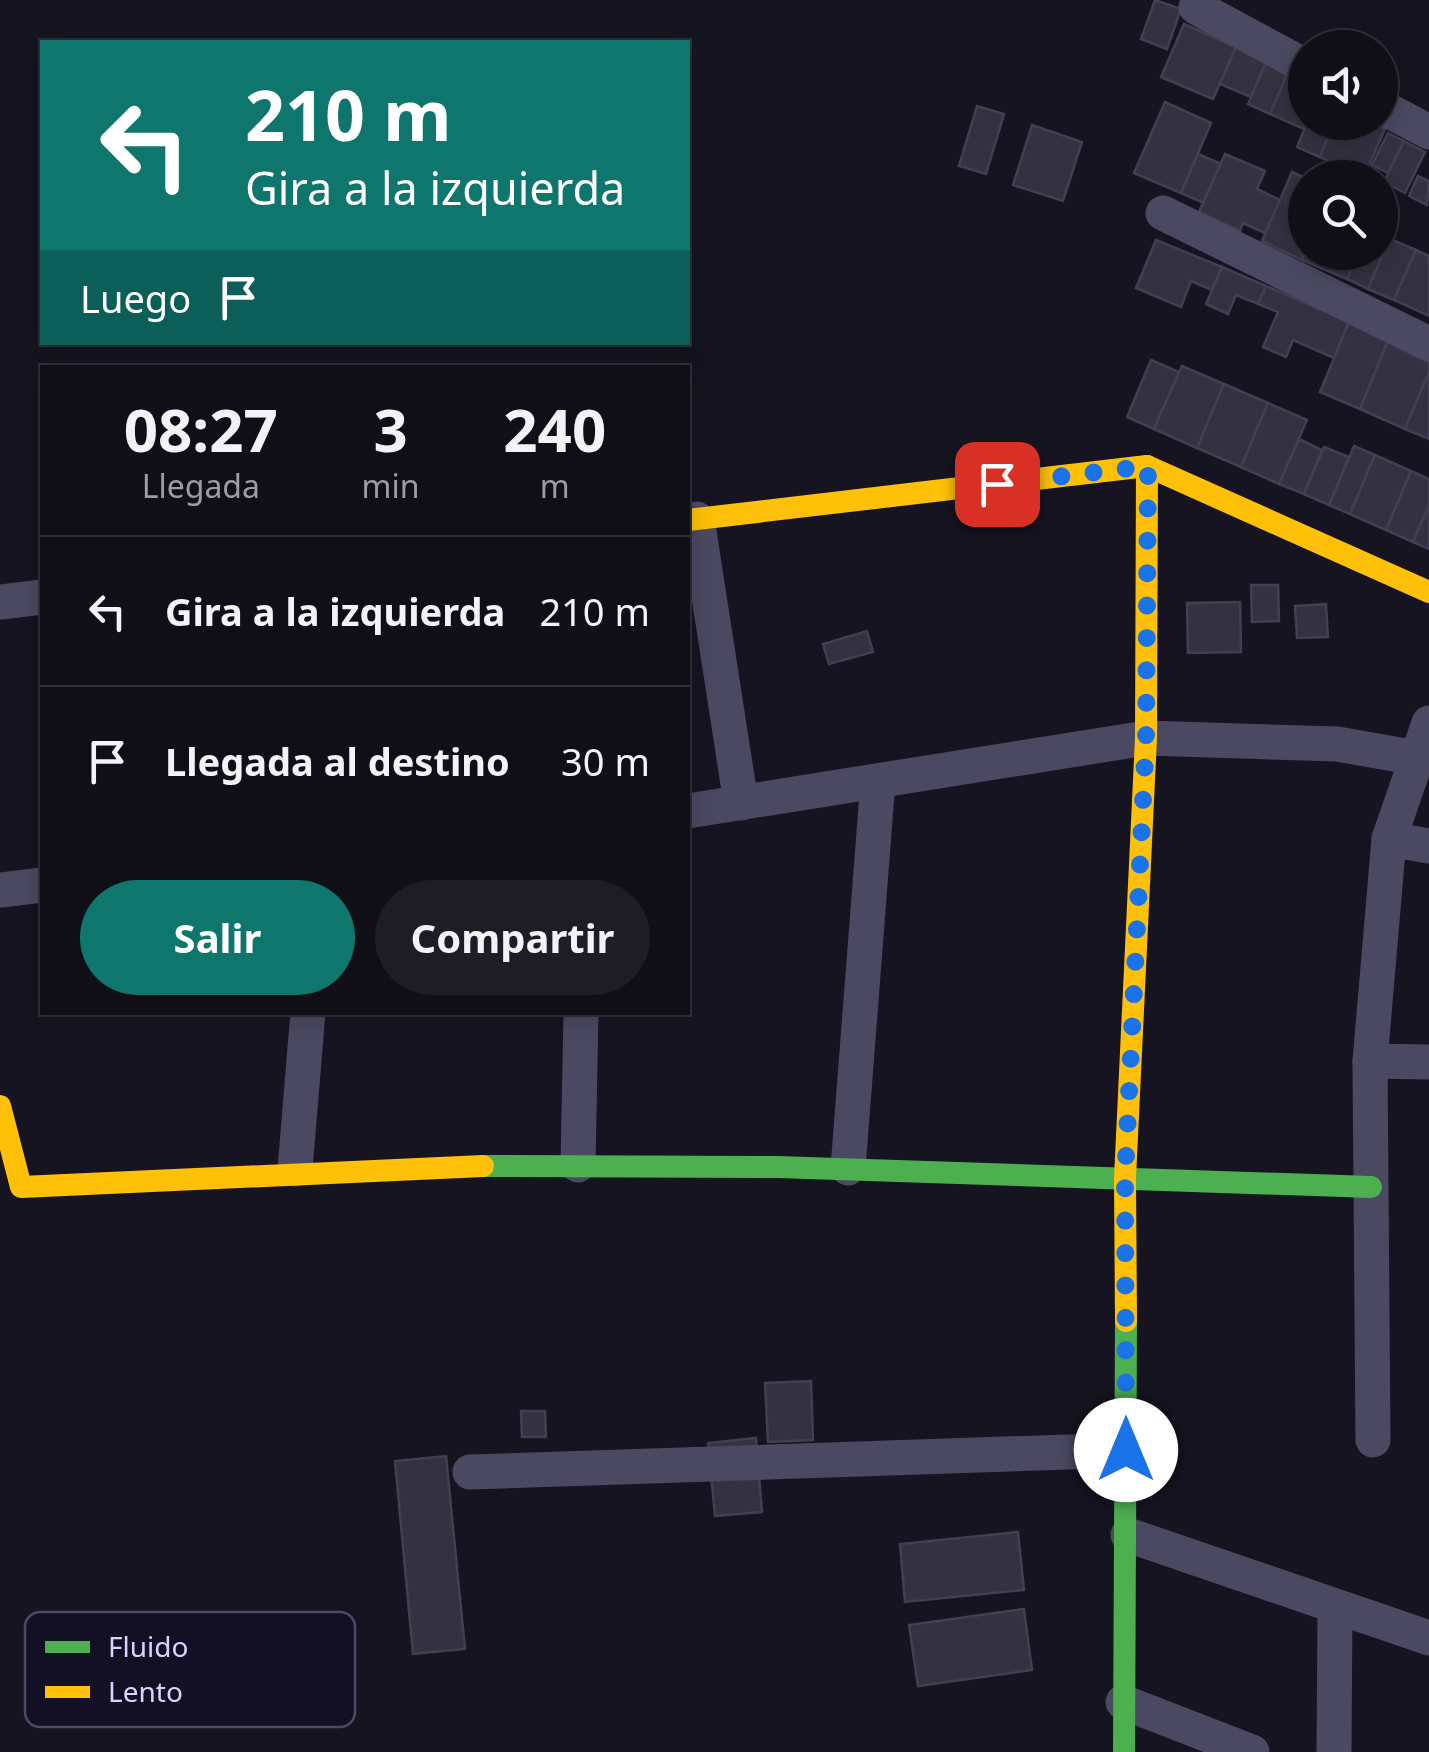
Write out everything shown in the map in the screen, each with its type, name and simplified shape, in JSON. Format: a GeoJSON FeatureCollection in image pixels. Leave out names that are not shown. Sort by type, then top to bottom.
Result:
{"type":"FeatureCollection","features":[{"type":"Feature","properties":{"kind":"street"},"geometry":{"type":"LineString","coordinates":[[1196,8],[1288,57]]}},
{"type":"Feature","properties":{"kind":"street"},"geometry":{"type":"LineString","coordinates":[[1398,116],[1429,132]]}},
{"type":"Feature","properties":{"kind":"street"},"geometry":{"type":"LineString","coordinates":[[1163,213],[1429,344]]}},
{"type":"Feature","properties":{"kind":"street"},"geometry":{"type":"LineString","coordinates":[[1124,1752],[1128,1535],[1125,1178],[1146,738],[1148,466]]}},
{"type":"Feature","properties":{"kind":"street"},"geometry":{"type":"LineString","coordinates":[[741,803],[692,520],[1148,466],[1429,592]]}},
{"type":"Feature","properties":{"kind":"street"},"geometry":{"type":"LineString","coordinates":[[0,602],[40,597]]}},
{"type":"Feature","properties":{"kind":"street"},"geometry":{"type":"LineString","coordinates":[[1373,1440],[1370,1061],[1389,839],[1429,723]]}},
{"type":"Feature","properties":{"kind":"street"},"geometry":{"type":"LineString","coordinates":[[690,811],[1146,738],[1337,744],[1417,758]]}},
{"type":"Feature","properties":{"kind":"street"},"geometry":{"type":"LineString","coordinates":[[848,1168],[878,781]]}},
{"type":"Feature","properties":{"kind":"street"},"geometry":{"type":"LineString","coordinates":[[1389,839],[1429,846]]}},
{"type":"Feature","properties":{"kind":"street"},"geometry":{"type":"LineString","coordinates":[[0,890],[40,885]]}},
{"type":"Feature","properties":{"kind":"street"},"geometry":{"type":"LineString","coordinates":[[295,1170],[308,1015]]}},
{"type":"Feature","properties":{"kind":"street"},"geometry":{"type":"LineString","coordinates":[[578,1165],[581,1015]]}},
{"type":"Feature","properties":{"kind":"street"},"geometry":{"type":"LineString","coordinates":[[1370,1061],[1429,1062]]}},
{"type":"Feature","properties":{"kind":"street"},"geometry":{"type":"LineString","coordinates":[[0,1106],[21,1187],[295,1170],[578,1165],[848,1168],[1371,1187]]}},
{"type":"Feature","properties":{"kind":"street"},"geometry":{"type":"LineString","coordinates":[[470,1472],[1126,1450]]}},
{"type":"Feature","properties":{"kind":"street"},"geometry":{"type":"LineString","coordinates":[[1128,1535],[1429,1638]]}},
{"type":"Feature","properties":{"kind":"street"},"geometry":{"type":"LineString","coordinates":[[1334,1752],[1335,1606]]}},
{"type":"Feature","properties":{"kind":"street"},"geometry":{"type":"LineString","coordinates":[[1123,1702],[1252,1752]]}},
{"type":"Feature","properties":{"kind":"building"},"geometry":{"type":"Polygon","coordinates":[[[1155,0],[1181,9],[1167,49],[1141,39],[1155,0]]]}},
{"type":"Feature","properties":{"kind":"building"},"geometry":{"type":"Polygon","coordinates":[[[1184,24],[1236,47],[1213,99],[1161,77],[1184,24]]]}},
{"type":"Feature","properties":{"kind":"building"},"geometry":{"type":"Polygon","coordinates":[[[1236,47],[1267,60],[1251,97],[1220,84],[1236,47]]]}},
{"type":"Feature","properties":{"kind":"building"},"geometry":{"type":"Polygon","coordinates":[[[1267,60],[1288,70],[1270,114],[1248,104],[1267,60]]]}},
{"type":"Feature","properties":{"kind":"building"},"geometry":{"type":"Polygon","coordinates":[[[1288,72],[1288,122],[1270,114],[1288,72]]]}},
{"type":"Feature","properties":{"kind":"building"},"geometry":{"type":"Polygon","coordinates":[[[1165,102],[1211,123],[1181,193],[1134,173],[1165,102]]]}},
{"type":"Feature","properties":{"kind":"building"},"geometry":{"type":"Polygon","coordinates":[[[977,106],[1004,114],[986,174],[959,166],[977,106]]]}},
{"type":"Feature","properties":{"kind":"building"},"geometry":{"type":"Polygon","coordinates":[[[1032,125],[1082,142],[1063,201],[1013,185],[1032,125]]]}},
{"type":"Feature","properties":{"kind":"building"},"geometry":{"type":"Polygon","coordinates":[[[1300,140],[1327,140],[1320,157],[1297,147],[1300,140]]]}},
{"type":"Feature","properties":{"kind":"building"},"geometry":{"type":"Polygon","coordinates":[[[1327,140],[1380,140],[1371,160],[1320,157],[1327,140]]]}},
{"type":"Feature","properties":{"kind":"building"},"geometry":{"type":"Polygon","coordinates":[[[1384,140],[1404,141],[1394,160],[1374,160],[1384,140]]]}},
{"type":"Feature","properties":{"kind":"building"},"geometry":{"type":"Polygon","coordinates":[[[1404,141],[1425,152],[1405,193],[1398,189],[1398,160],[1395,160],[1404,141]]]}},
{"type":"Feature","properties":{"kind":"building"},"geometry":{"type":"Polygon","coordinates":[[[1198,154],[1221,164],[1204,203],[1181,193],[1198,154]]]}},
{"type":"Feature","properties":{"kind":"building"},"geometry":{"type":"Polygon","coordinates":[[[1225,154],[1265,171],[1257,189],[1280,200],[1265,233],[1243,223],[1240,231],[1199,212],[1225,154]]]}},
{"type":"Feature","properties":{"kind":"building"},"geometry":{"type":"Polygon","coordinates":[[[1418,176],[1429,181],[1427,205],[1409,196],[1418,176]]]}},
{"type":"Feature","properties":{"kind":"building"},"geometry":{"type":"Polygon","coordinates":[[[1288,181],[1288,253],[1262,241],[1288,181]]]}},
{"type":"Feature","properties":{"kind":"building"},"geometry":{"type":"Polygon","coordinates":[[[1156,240],[1222,267],[1212,290],[1191,281],[1181,307],[1136,288],[1156,240]]]}},
{"type":"Feature","properties":{"kind":"building"},"geometry":{"type":"Polygon","coordinates":[[[1398,242],[1416,250],[1394,300],[1368,289],[1376,270],[1398,270],[1398,242]]]}},
{"type":"Feature","properties":{"kind":"building"},"geometry":{"type":"Polygon","coordinates":[[[1416,250],[1429,256],[1429,316],[1394,300],[1416,250]]]}},
{"type":"Feature","properties":{"kind":"building"},"geometry":{"type":"Polygon","coordinates":[[[1222,267],[1266,286],[1258,304],[1236,295],[1228,314],[1206,304],[1222,267]]]}},
{"type":"Feature","properties":{"kind":"building"},"geometry":{"type":"Polygon","coordinates":[[[1326,270],[1351,270],[1347,279],[1326,270]]]}},
{"type":"Feature","properties":{"kind":"building"},"geometry":{"type":"Polygon","coordinates":[[[1351,270],[1376,270],[1368,289],[1347,279],[1351,270]]]}},
{"type":"Feature","properties":{"kind":"building"},"geometry":{"type":"Polygon","coordinates":[[[1266,286],[1349,322],[1334,358],[1293,340],[1286,357],[1263,347],[1278,312],[1258,304],[1266,286]]]}},
{"type":"Feature","properties":{"kind":"building"},"geometry":{"type":"Polygon","coordinates":[[[1349,322],[1389,338],[1360,409],[1320,392],[1349,322]]]}},
{"type":"Feature","properties":{"kind":"building"},"geometry":{"type":"Polygon","coordinates":[[[1389,338],[1429,356],[1429,372],[1405,429],[1360,409],[1389,338]]]}},
{"type":"Feature","properties":{"kind":"building"},"geometry":{"type":"Polygon","coordinates":[[[1151,360],[1179,372],[1154,429],[1127,417],[1151,360]]]}},
{"type":"Feature","properties":{"kind":"building"},"geometry":{"type":"Polygon","coordinates":[[[1182,366],[1224,384],[1197,448],[1154,429],[1182,366]]]}},
{"type":"Feature","properties":{"kind":"building"},"geometry":{"type":"Polygon","coordinates":[[[1429,372],[1429,439],[1405,429],[1429,372]]]}},
{"type":"Feature","properties":{"kind":"building"},"geometry":{"type":"Polygon","coordinates":[[[1224,384],[1268,403],[1241,467],[1197,448],[1224,384]]]}},
{"type":"Feature","properties":{"kind":"building"},"geometry":{"type":"Polygon","coordinates":[[[1268,403],[1307,420],[1279,484],[1241,467],[1268,403]]]}},
{"type":"Feature","properties":{"kind":"building"},"geometry":{"type":"Polygon","coordinates":[[[1299,439],[1322,450],[1304,494],[1279,484],[1299,439]]]}},
{"type":"Feature","properties":{"kind":"building"},"geometry":{"type":"Polygon","coordinates":[[[1354,446],[1375,455],[1350,514],[1329,505],[1354,446]]]}},
{"type":"Feature","properties":{"kind":"building"},"geometry":{"type":"Polygon","coordinates":[[[1324,447],[1349,457],[1329,505],[1304,494],[1324,447]]]}},
{"type":"Feature","properties":{"kind":"building"},"geometry":{"type":"Polygon","coordinates":[[[1375,455],[1411,471],[1386,530],[1350,514],[1375,455]]]}},
{"type":"Feature","properties":{"kind":"building"},"geometry":{"type":"Polygon","coordinates":[[[1411,471],[1429,479],[1429,505],[1413,542],[1386,530],[1411,471]]]}},
{"type":"Feature","properties":{"kind":"building"},"geometry":{"type":"Polygon","coordinates":[[[1429,505],[1429,549],[1413,542],[1429,505]]]}},
{"type":"Feature","properties":{"kind":"building"},"geometry":{"type":"Polygon","coordinates":[[[1251,585],[1278,585],[1279,621],[1252,622],[1251,585]]]}},
{"type":"Feature","properties":{"kind":"building"},"geometry":{"type":"Polygon","coordinates":[[[1240,602],[1241,652],[1188,653],[1187,603],[1240,602]]]}},
{"type":"Feature","properties":{"kind":"building"},"geometry":{"type":"Polygon","coordinates":[[[1326,604],[1328,637],[1297,638],[1295,606],[1326,604]]]}},
{"type":"Feature","properties":{"kind":"building"},"geometry":{"type":"Polygon","coordinates":[[[867,631],[873,652],[829,664],[823,644],[867,631]]]}},
{"type":"Feature","properties":{"kind":"building"},"geometry":{"type":"Polygon","coordinates":[[[811,1381],[813,1440],[768,1442],[765,1383],[811,1381]]]}},
{"type":"Feature","properties":{"kind":"building"},"geometry":{"type":"Polygon","coordinates":[[[521,1411],[545,1411],[546,1437],[522,1437],[521,1411]]]}},
{"type":"Feature","properties":{"kind":"building"},"geometry":{"type":"Polygon","coordinates":[[[756,1438],[762,1512],[715,1516],[708,1443],[756,1438]]]}},
{"type":"Feature","properties":{"kind":"building"},"geometry":{"type":"Polygon","coordinates":[[[446,1456],[465,1649],[413,1654],[395,1461],[446,1456]]]}},
{"type":"Feature","properties":{"kind":"building"},"geometry":{"type":"Polygon","coordinates":[[[1018,1532],[1024,1590],[905,1602],[900,1544],[1018,1532]]]}},
{"type":"Feature","properties":{"kind":"building"},"geometry":{"type":"Polygon","coordinates":[[[1024,1609],[1032,1670],[918,1686],[909,1625],[1024,1609]]]}},
{"type":"Feature","properties":{"kind":"traffic: fast"},"geometry":{"type":"LineString","coordinates":[[483,1166],[777,1167],[1371,1187]]}},
{"type":"Feature","properties":{"kind":"traffic: fast"},"geometry":{"type":"LineString","coordinates":[[1124,1752],[1126,1321]]}},
{"type":"Feature","properties":{"kind":"traffic: slow"},"geometry":{"type":"LineString","coordinates":[[690,520],[1147,466],[1429,592]]}},
{"type":"Feature","properties":{"kind":"traffic: slow"},"geometry":{"type":"LineString","coordinates":[[1126,1321],[1125,1178],[1146,738],[1147,466]]}},
{"type":"Feature","properties":{"kind":"traffic: slow"},"geometry":{"type":"LineString","coordinates":[[0,1106],[21,1187],[483,1166]]}},
{"type":"Feature","properties":{"kind":"route"},"geometry":{"type":"LineString","coordinates":[[997,484],[1148,466],[1146,738],[1125,1178],[1126,1450]]}}]}
